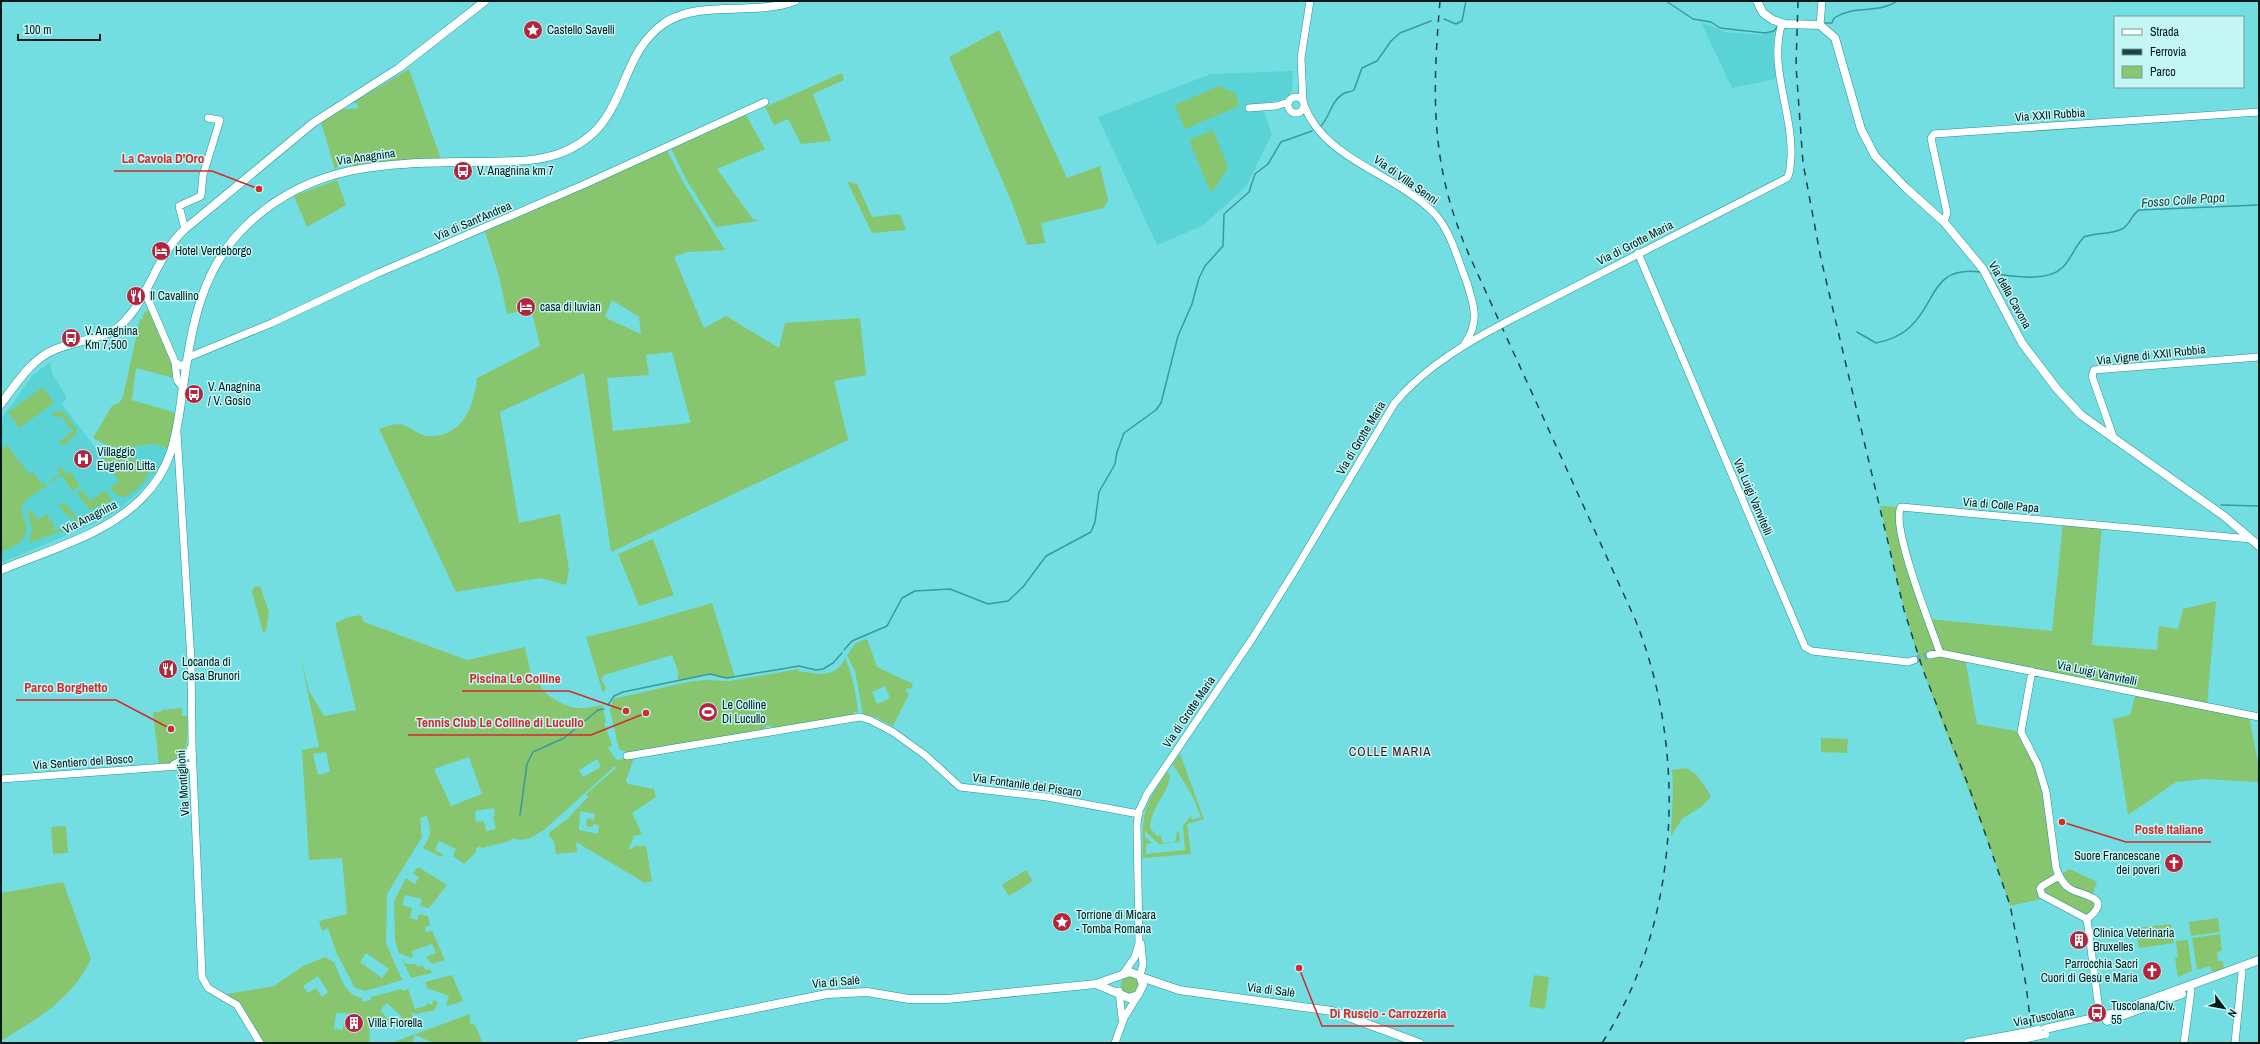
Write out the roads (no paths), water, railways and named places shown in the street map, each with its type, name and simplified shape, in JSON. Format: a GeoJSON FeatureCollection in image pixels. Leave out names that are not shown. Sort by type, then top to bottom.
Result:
{"type":"FeatureCollection","features":[{"type":"Feature","properties":{"kind":"main road"},"geometry":{"type":"LineString","coordinates":[[1,404],[31,364],[54,350],[110,332],[120,325],[130,314],[145,292],[170,246],[185,229],[313,123],[395,71],[485,1]]}},
{"type":"Feature","properties":{"kind":"main road","name":"Via Anagnina"},"geometry":{"type":"LineString","coordinates":[[1,570],[112,522],[143,498],[157,480],[174,447],[183,384],[201,297],[216,264],[247,225],[293,191],[332,174],[368,166],[522,161],[544,158],[560,153],[584,141],[602,124],[612,110],[640,48],[654,32],[669,20],[701,10],[756,9],[795,1]]}},
{"type":"Feature","properties":{"kind":"main road"},"geometry":{"type":"LineString","coordinates":[[1757,1],[1768,17],[1782,23],[1820,25]]}},
{"type":"Feature","properties":{"kind":"main road","name":"Via della Cavona"},"geometry":{"type":"LineString","coordinates":[[1820,25],[1835,38],[1861,129],[1875,156],[1905,187],[1944,222],[1985,272],[2022,343],[2057,389],[2081,415],[2114,440],[2224,516],[2259,546]]}},
{"type":"Feature","properties":{"kind":"main road","name":"Via Tuscolana"},"geometry":{"type":"LineString","coordinates":[[2045,1032],[2100,1018],[2259,960]]}},
{"type":"Feature","properties":{"kind":"main road","name":"Via Tuscolana"},"geometry":{"type":"LineString","coordinates":[[1968,1043],[2023,1036],[2122,1016],[2259,966]]}},
{"type":"Feature","properties":{"kind":"main road"},"geometry":{"type":"LineString","coordinates":[[1096,984],[1121,994],[1138,995],[1143,985],[1142,975],[1130,972],[1123,974],[1118,982],[1121,994]]}},
{"type":"Feature","properties":{"kind":"main road","name":"Via di Salè"},"geometry":{"type":"LineString","coordinates":[[582,1043],[827,994],[867,992],[909,999],[944,999],[1096,984],[1123,974]]}},
{"type":"Feature","properties":{"kind":"main road","name":"Via di Salè"},"geometry":{"type":"LineString","coordinates":[[1142,975],[1179,990],[1332,1011],[1419,1043]]}},
{"type":"Feature","properties":{"kind":"main road","name":"Via Tuscolana"},"geometry":{"type":"LineString","coordinates":[[2002,1043],[2023,1036]]}},
{"type":"Feature","properties":{"kind":"street","name":"Via di Villa Senni"},"geometry":{"type":"LineString","coordinates":[[1309,119],[1303,103],[1300,80],[1301,52],[1310,1]]}},
{"type":"Feature","properties":{"kind":"street"},"geometry":{"type":"LineString","coordinates":[[1820,25],[1822,1]]}},
{"type":"Feature","properties":{"kind":"street","name":"Via di Grotte Maria"},"geometry":{"type":"LineString","coordinates":[[1142,975],[1137,827],[1138,814],[1153,785],[1252,640],[1390,410],[1411,386],[1463,346],[1638,253],[1788,177],[1790,171],[1791,133],[1778,63],[1782,23]]}},
{"type":"Feature","properties":{"kind":"street","name":"Via di Villa Senni"},"geometry":{"type":"LineString","coordinates":[[1300,80],[1290,103],[1293,112],[1298,112],[1309,119],[1326,138],[1418,200],[1440,220],[1455,252],[1474,308],[1474,326],[1463,346]]}},
{"type":"Feature","properties":{"kind":"street"},"geometry":{"type":"LineString","coordinates":[[1249,108],[1278,106],[1290,103],[1298,97],[1303,103],[1301,111],[1298,112]]}},
{"type":"Feature","properties":{"kind":"street","name":"Via di Sant'Andrea"},"geometry":{"type":"LineString","coordinates":[[175,362],[181,366],[185,364],[188,357],[265,326],[382,272],[585,184],[765,102]]}},
{"type":"Feature","properties":{"kind":"street","name":"Via XXII Rubbia"},"geometry":{"type":"LineString","coordinates":[[1944,222],[1948,213],[1931,138],[1934,134],[2259,112]]}},
{"type":"Feature","properties":{"kind":"street"},"geometry":{"type":"LineString","coordinates":[[185,229],[179,205],[197,198],[203,190],[204,176],[220,120],[208,118]]}},
{"type":"Feature","properties":{"kind":"street","name":"Via Luigi Vanvitelli"},"geometry":{"type":"LineString","coordinates":[[1638,253],[1805,647],[1812,651],[1908,662],[1914,660]]}},
{"type":"Feature","properties":{"kind":"street"},"geometry":{"type":"LineString","coordinates":[[145,292],[175,362],[176,378],[183,384]]}},
{"type":"Feature","properties":{"kind":"street","name":"Via Vigne di XXII Rubbia"},"geometry":{"type":"LineString","coordinates":[[2114,440],[2092,376],[2094,370],[2259,357]]}},
{"type":"Feature","properties":{"kind":"street","name":"Via Montiglioni"},"geometry":{"type":"LineString","coordinates":[[177,432],[191,661],[192,745],[197,832],[202,977],[208,988],[237,1005],[260,1043]]}},
{"type":"Feature","properties":{"kind":"street"},"geometry":{"type":"LineString","coordinates":[[167,463],[175,460],[180,465]]}},
{"type":"Feature","properties":{"kind":"street","name":"Via di Colle Papa"},"geometry":{"type":"LineString","coordinates":[[1940,653],[1901,538],[1898,514],[1900,508],[2251,539]]}},
{"type":"Feature","properties":{"kind":"street","name":"Via Luigi Vanvitelli"},"geometry":{"type":"LineString","coordinates":[[1930,654],[1940,653],[2259,717]]}},
{"type":"Feature","properties":{"kind":"street"},"geometry":{"type":"LineString","coordinates":[[2032,671],[2021,732],[2038,765],[2046,792],[2056,868],[2059,876],[2068,888],[2075,892],[2092,896],[2096,899],[2097,904],[2095,909],[2087,919],[2100,1018]]}},
{"type":"Feature","properties":{"kind":"street","name":"Via Fontanile del Piscaro"},"geometry":{"type":"LineString","coordinates":[[627,756],[860,717],[870,720],[893,732],[925,755],[960,787],[1047,797],[1138,814]]}},
{"type":"Feature","properties":{"kind":"street","name":"Via Sentiero del Bosco"},"geometry":{"type":"LineString","coordinates":[[166,767],[180,762],[189,754],[192,745]]}},
{"type":"Feature","properties":{"kind":"street","name":"Via Sentiero del Bosco"},"geometry":{"type":"LineString","coordinates":[[1,779],[193,765]]}},
{"type":"Feature","properties":{"kind":"street"},"geometry":{"type":"LineString","coordinates":[[2059,876],[2042,886],[2040,889],[2042,895],[2087,919]]}},
{"type":"Feature","properties":{"kind":"street","name":"Via di Grotte Maria"},"geometry":{"type":"LineString","coordinates":[[1123,974],[1136,955],[1140,938]]}},
{"type":"Feature","properties":{"kind":"street"},"geometry":{"type":"LineString","coordinates":[[2235,1043],[2242,972]]}},
{"type":"Feature","properties":{"kind":"street"},"geometry":{"type":"LineString","coordinates":[[2184,1043],[2191,991]]}},
{"type":"Feature","properties":{"kind":"street"},"geometry":{"type":"LineString","coordinates":[[1121,994],[1122,1022]]}},
{"type":"Feature","properties":{"kind":"street"},"geometry":{"type":"LineString","coordinates":[[1115,1043],[1122,1022],[1138,995]]}},
{"type":"Feature","properties":{"kind":"waterway"},"geometry":{"type":"LineString","coordinates":[[1444,19],[1456,24],[1462,21],[1466,1]]}},
{"type":"Feature","properties":{"kind":"waterway"},"geometry":{"type":"LineString","coordinates":[[1666,1],[1693,19],[1711,22],[1720,28],[1765,33],[1774,31],[1777,27]]}},
{"type":"Feature","properties":{"kind":"waterway"},"geometry":{"type":"LineString","coordinates":[[1825,23],[1832,23],[1834,18],[1850,11],[1882,8],[1897,1]]}},
{"type":"Feature","properties":{"kind":"waterway"},"geometry":{"type":"LineString","coordinates":[[1320,127],[1339,97],[1344,93],[1354,90],[1362,68],[1377,61],[1391,41],[1400,33],[1431,21]]}},
{"type":"Feature","properties":{"kind":"waterway"},"geometry":{"type":"LineString","coordinates":[[844,650],[852,641],[887,626],[902,598],[915,591],[950,589],[988,604],[1008,601],[1023,587],[1046,556],[1091,532],[1095,522],[1099,492],[1115,464],[1117,452],[1124,433],[1156,410],[1161,403],[1178,336],[1192,304],[1199,278],[1205,266],[1223,246],[1224,214],[1249,192],[1255,174],[1268,164],[1281,142],[1312,131]]}},
{"type":"Feature","properties":{"kind":"waterway","name":"Fosso Colle Papa"},"geometry":{"type":"LineString","coordinates":[[1988,273],[2037,277],[2056,272],[2066,264],[2084,237],[2122,229],[2139,210],[2259,205]]}},
{"type":"Feature","properties":{"kind":"waterway","name":"Fosso Colle Papa"},"geometry":{"type":"LineString","coordinates":[[1857,332],[1876,343],[1895,337],[1911,326],[1919,317],[1943,280],[1952,275],[1964,272],[1980,272]]}},
{"type":"Feature","properties":{"kind":"waterway"},"geometry":{"type":"LineString","coordinates":[[2221,505],[2259,506]]}},
{"type":"Feature","properties":{"kind":"waterway"},"geometry":{"type":"LineString","coordinates":[[608,705],[614,696],[623,692],[710,674],[727,678],[799,666],[816,670],[823,669],[833,663],[842,653]]}},
{"type":"Feature","properties":{"kind":"waterway"},"geometry":{"type":"LineString","coordinates":[[520,815],[527,764],[533,752],[564,738],[598,710],[604,709]]}},
{"type":"Feature","properties":{"kind":"tunnel"},"geometry":{"type":"LineString","coordinates":[[1914,660],[1930,655]]}},
{"type":"Feature","properties":{"kind":"railway"},"geometry":{"type":"LineString","coordinates":[[1440,1],[1437,36],[1435,100],[1437,131],[1447,192],[1457,224],[1470,257],[1635,619],[1652,670],[1663,724],[1669,779],[1668,835],[1661,891],[1648,945],[1628,996],[1602,1043]]}},
{"type":"Feature","properties":{"kind":"railway"},"geometry":{"type":"LineString","coordinates":[[1798,1],[1796,66],[1803,163],[1821,259],[1904,610],[1923,670],[1969,787],[2010,905],[2026,985],[2033,1043]]}},
{"type":"Feature","properties":{"kind":"place","name":"Castello Savelli"},"geometry":{"type":"Point","coordinates":[533,30]}},
{"type":"Feature","properties":{"kind":"place","name":"V. Anagnina km 7"},"geometry":{"type":"Point","coordinates":[463,171]}},
{"type":"Feature","properties":{"kind":"place","name":"La Cavola D'Oro"},"geometry":{"type":"Point","coordinates":[259,189]}},
{"type":"Feature","properties":{"kind":"place","name":"Hotel Verdeborgo"},"geometry":{"type":"Point","coordinates":[161,251]}},
{"type":"Feature","properties":{"kind":"place","name":"Il Cavallino"},"geometry":{"type":"Point","coordinates":[136,296]}},
{"type":"Feature","properties":{"kind":"place","name":"casa di luvian"},"geometry":{"type":"Point","coordinates":[526,307]}},
{"type":"Feature","properties":{"kind":"place","name":"V. Anagnina Km 7,500"},"geometry":{"type":"Point","coordinates":[71,338]}},
{"type":"Feature","properties":{"kind":"place","name":"V. Anagnina / V. Gosio"},"geometry":{"type":"Point","coordinates":[194,394]}},
{"type":"Feature","properties":{"kind":"place","name":"Villaggio Eugenio Litta"},"geometry":{"type":"Point","coordinates":[83,459]}},
{"type":"Feature","properties":{"kind":"place","name":"Locanda di Casa Brunori"},"geometry":{"type":"Point","coordinates":[168,669]}},
{"type":"Feature","properties":{"kind":"place","name":"Piscina Le Colline"},"geometry":{"type":"Point","coordinates":[626,711]}},
{"type":"Feature","properties":{"kind":"place","name":"Le Colline Di Lucullo"},"geometry":{"type":"Point","coordinates":[708,712]}},
{"type":"Feature","properties":{"kind":"place","name":"Tennis Club Le Colline di Lucullo"},"geometry":{"type":"Point","coordinates":[646,713]}},
{"type":"Feature","properties":{"kind":"place","name":"Parco Borghetto"},"geometry":{"type":"Point","coordinates":[171,729]}},
{"type":"Feature","properties":{"kind":"place","name":"Poste Italiane"},"geometry":{"type":"Point","coordinates":[2062,822]}},
{"type":"Feature","properties":{"kind":"place","name":"Suore Francescane dei poveri"},"geometry":{"type":"Point","coordinates":[2174,863]}},
{"type":"Feature","properties":{"kind":"place","name":"Torrione di Micara - Tomba Romana"},"geometry":{"type":"Point","coordinates":[1062,922]}},
{"type":"Feature","properties":{"kind":"place","name":"Clinica Veterinaria Bruxelles"},"geometry":{"type":"Point","coordinates":[2079,940]}},
{"type":"Feature","properties":{"kind":"place","name":"Di Ruscio - Carrozzeria"},"geometry":{"type":"Point","coordinates":[1299,968]}},
{"type":"Feature","properties":{"kind":"place","name":"Parrocchia Sacri Cuori di Gesù e Maria"},"geometry":{"type":"Point","coordinates":[2152,971]}},
{"type":"Feature","properties":{"kind":"place","name":"Tuscolana/Civ. 55"},"geometry":{"type":"Point","coordinates":[2097,1013]}},
{"type":"Feature","properties":{"kind":"place","name":"Villa Fiorella"},"geometry":{"type":"Point","coordinates":[354,1023]}},
{"type":"Feature","properties":{"kind":"district","name":"COLLE MARIA"},"geometry":{"type":"Point","coordinates":[1390,751]}}]}
